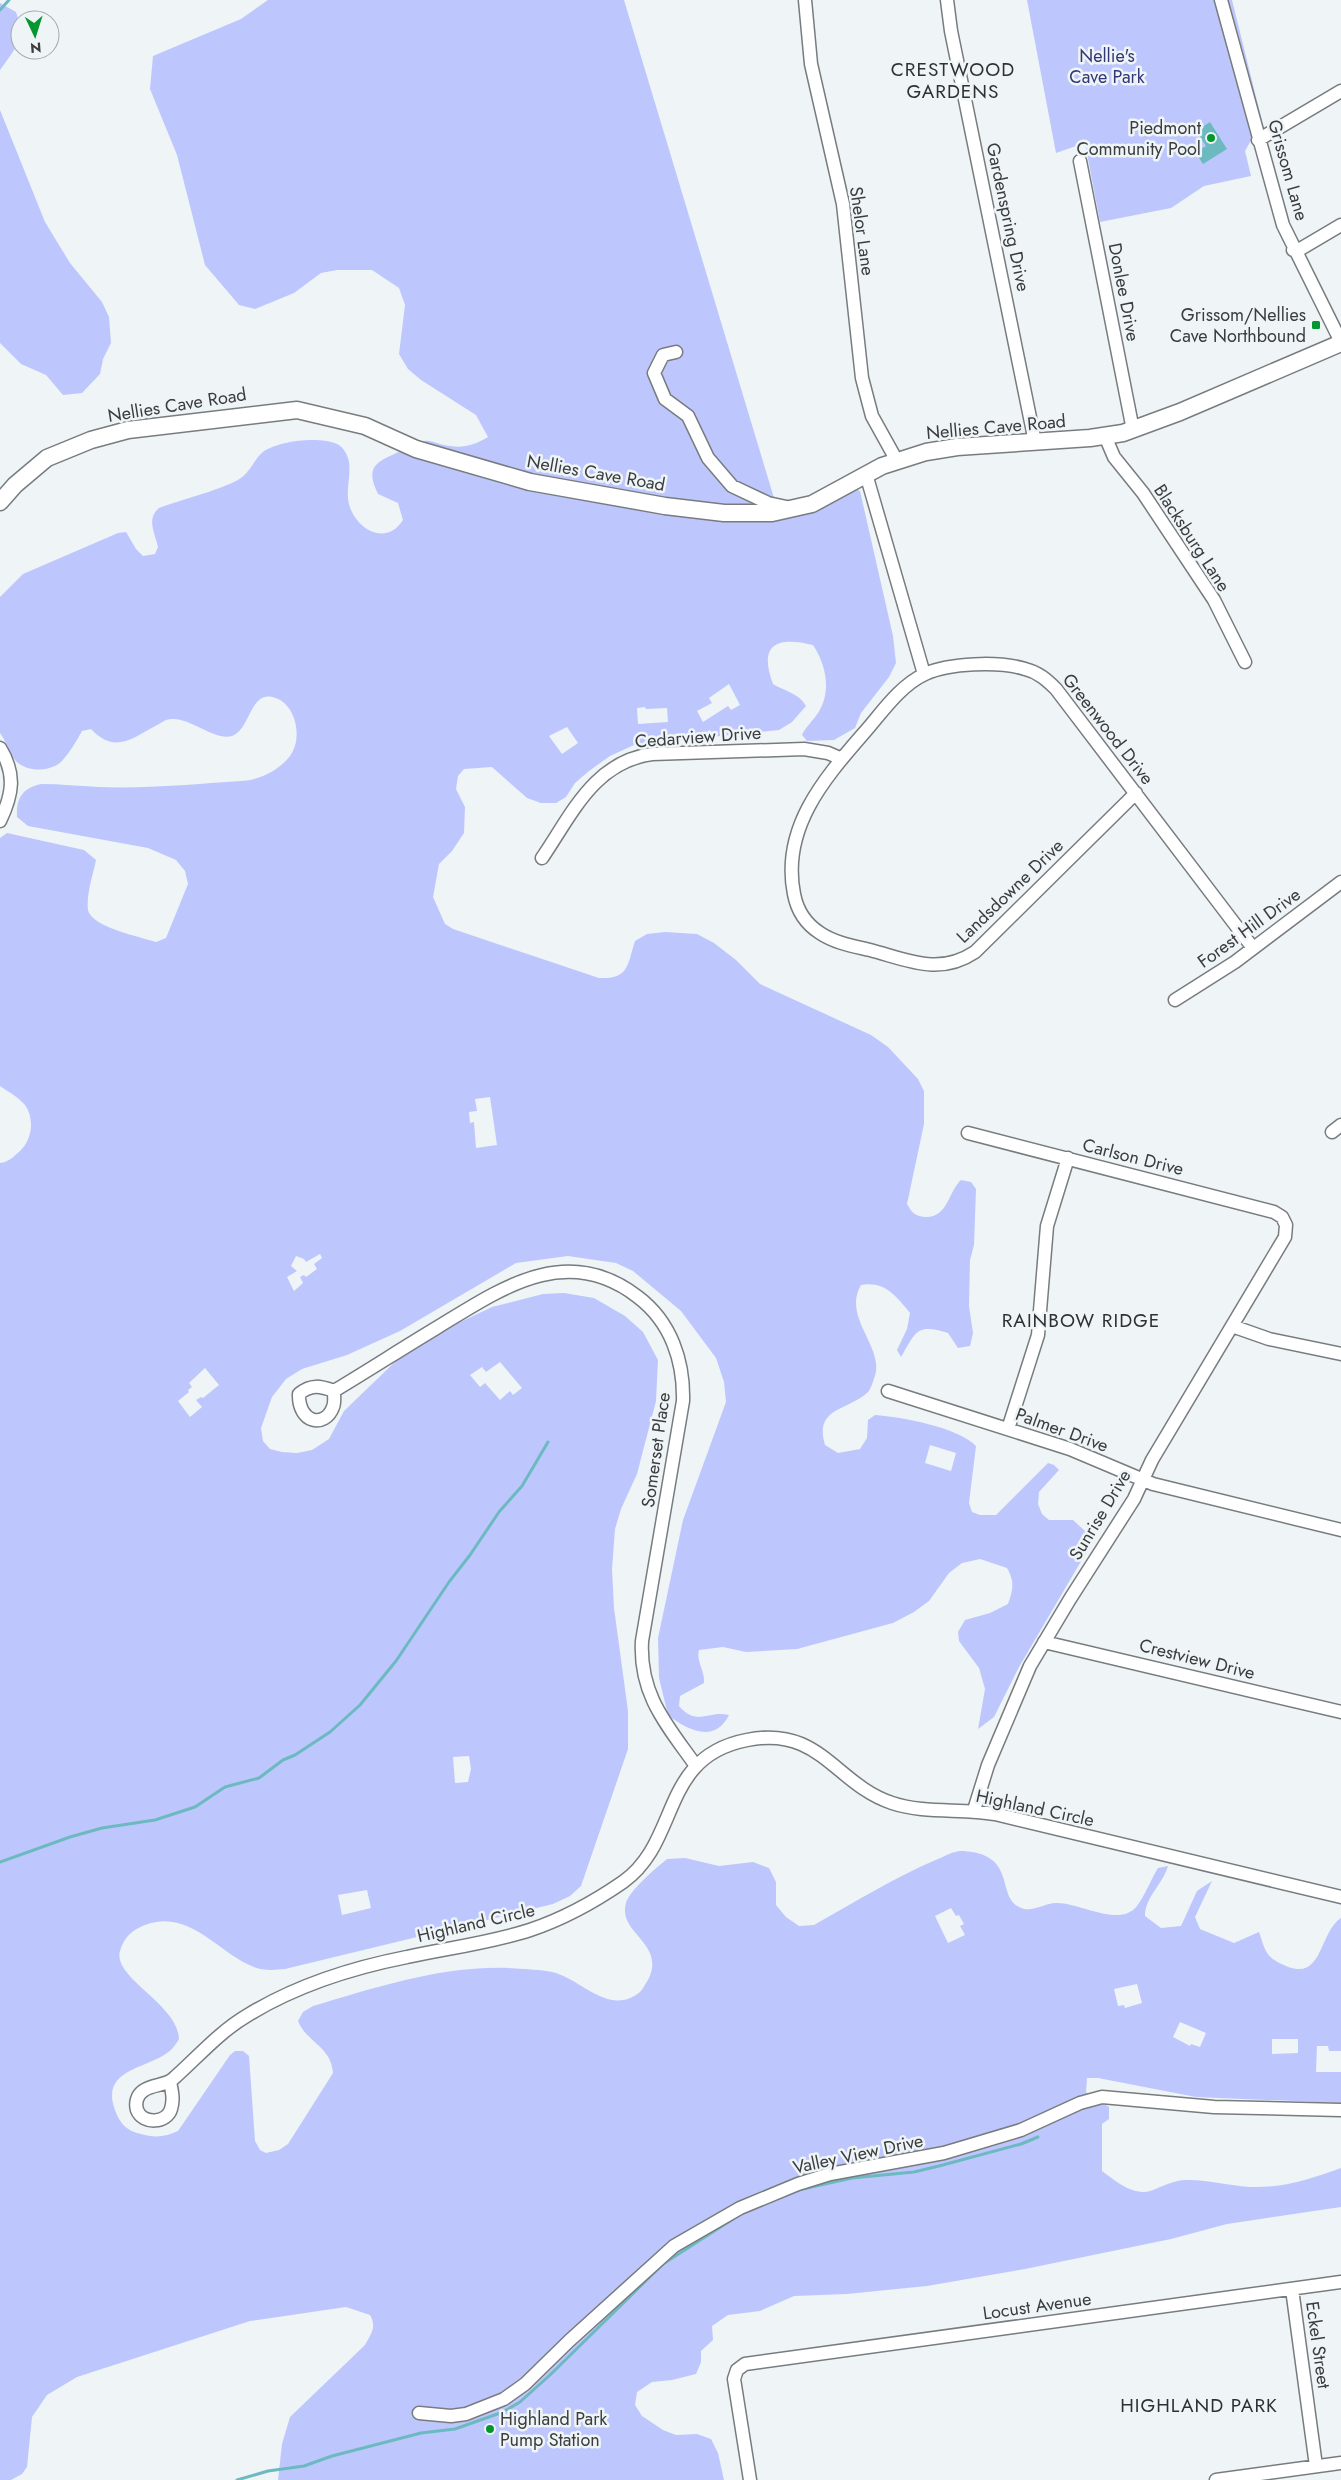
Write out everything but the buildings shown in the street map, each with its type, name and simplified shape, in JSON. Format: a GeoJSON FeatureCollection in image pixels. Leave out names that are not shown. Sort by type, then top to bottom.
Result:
{"type":"FeatureCollection","features":[{"type":"Feature","properties":{"kind":"street","name":"Shelor Lane"},"geometry":{"type":"LineString","coordinates":[[804,0],[811,64],[843,204],[864,384],[872,416],[896,461]]}},
{"type":"Feature","properties":{"kind":"street","name":"Gardenspring Drive"},"geometry":{"type":"LineString","coordinates":[[948,0],[951,31],[1036,442]]}},
{"type":"Feature","properties":{"kind":"street","name":"Grissom Lane"},"geometry":{"type":"LineString","coordinates":[[1221,0],[1280,217],[1293,250],[1341,342]]}},
{"type":"Feature","properties":{"kind":"street"},"geometry":{"type":"LineString","coordinates":[[1258,140],[1341,90]]}},
{"type":"Feature","properties":{"kind":"street","name":"Donlee Drive"},"geometry":{"type":"LineString","coordinates":[[1080,161],[1134,430]]}},
{"type":"Feature","properties":{"kind":"street"},"geometry":{"type":"LineString","coordinates":[[1293,250],[1302,248],[1341,225]]}},
{"type":"Feature","properties":{"kind":"street","name":"Nellies Cave Road"},"geometry":{"type":"LineString","coordinates":[[0,502],[15,484],[48,458],[91,440],[128,430],[297,410],[365,426],[416,449],[539,484],[665,506],[724,513],[772,513],[796,509],[822,499],[866,474],[896,461],[946,449],[1105,436],[1134,430],[1341,342]]}},
{"type":"Feature","properties":{"kind":"street"},"geometry":{"type":"LineString","coordinates":[[676,352],[663,355],[654,374],[665,399],[688,416],[708,458],[732,486],[768,503],[796,509]]}},
{"type":"Feature","properties":{"kind":"street","name":"Blacksburg Lane"},"geometry":{"type":"LineString","coordinates":[[1105,436],[1114,457],[1143,493],[1214,600],[1245,662]]}},
{"type":"Feature","properties":{"kind":"street"},"geometry":{"type":"LineString","coordinates":[[866,474],[924,674]]}},
{"type":"Feature","properties":{"kind":"street","name":"Greenwood Drive"},"geometry":{"type":"LineString","coordinates":[[842,759],[901,692],[924,674],[950,666],[1008,666],[1026,669],[1043,677],[1056,689],[1253,948]]}},
{"type":"Feature","properties":{"kind":"street"},"geometry":{"type":"LineString","coordinates":[[0,748],[8,764],[11,784],[9,802],[0,820]]}},
{"type":"Feature","properties":{"kind":"street","name":"Cedarview Drive"},"geometry":{"type":"LineString","coordinates":[[542,858],[594,784],[611,768],[629,758],[652,754],[804,749],[828,753],[842,759]]}},
{"type":"Feature","properties":{"kind":"street","name":"Landsdowne Drive"},"geometry":{"type":"LineString","coordinates":[[842,759],[816,791],[801,819],[795,838],[791,868],[792,887],[798,909],[810,925],[833,940],[926,965],[954,963],[975,952],[1136,793]]}},
{"type":"Feature","properties":{"kind":"street","name":"Forest Hill Drive"},"geometry":{"type":"LineString","coordinates":[[1175,1000],[1253,948],[1341,882]]}},
{"type":"Feature","properties":{"kind":"street","name":"Carlson Drive"},"geometry":{"type":"LineString","coordinates":[[968,1133],[1256,1207],[1278,1214],[1285,1221]]}},
{"type":"Feature","properties":{"kind":"street"},"geometry":{"type":"LineString","coordinates":[[1008,1429],[1038,1335],[1047,1226],[1068,1158]]}},
{"type":"Feature","properties":{"kind":"street","name":"Sunrise Drive"},"geometry":{"type":"LineString","coordinates":[[974,1810],[988,1765],[1023,1681],[1044,1642],[1129,1508],[1156,1452],[1285,1237],[1285,1221]]}},
{"type":"Feature","properties":{"kind":"street","name":"Somerset Place"},"geometry":{"type":"LineString","coordinates":[[334,1391],[485,1298],[516,1282],[536,1275],[568,1271],[606,1278],[629,1290],[653,1311],[671,1338],[678,1355],[683,1383],[683,1401],[642,1641],[642,1661],[648,1691],[656,1710],[696,1766]]}},
{"type":"Feature","properties":{"kind":"street"},"geometry":{"type":"LineString","coordinates":[[1232,1326],[1268,1339],[1341,1354]]}},
{"type":"Feature","properties":{"kind":"street","name":"Palmer Drive"},"geometry":{"type":"LineString","coordinates":[[888,1391],[1070,1449],[1142,1480],[1175,1491],[1341,1530]]}},
{"type":"Feature","properties":{"kind":"street","name":"Crestview Drive"},"geometry":{"type":"LineString","coordinates":[[1044,1642],[1341,1712]]}},
{"type":"Feature","properties":{"kind":"street","name":"Highland Circle"},"geometry":{"type":"LineString","coordinates":[[170,2082],[204,2048],[229,2028],[288,1993],[379,1963],[533,1929],[570,1914],[606,1894],[626,1880],[645,1861],[657,1841],[675,1795],[696,1766],[719,1750],[741,1741],[760,1738],[783,1739],[802,1744],[820,1753],[864,1790],[884,1800],[924,1810],[974,1810],[1341,1897]]}},
{"type":"Feature","properties":{"kind":"street","name":"Valley View Drive"},"geometry":{"type":"LineString","coordinates":[[419,2412],[451,2416],[466,2414],[504,2400],[525,2384],[569,2341],[674,2246],[740,2208],[810,2180],[944,2153],[1021,2130],[1080,2103],[1102,2097],[1214,2107],[1341,2110]]}},
{"type":"Feature","properties":{"kind":"street","name":"Locust Avenue"},"geometry":{"type":"LineString","coordinates":[[750,2480],[734,2376],[739,2368],[750,2362],[1341,2282]]}},
{"type":"Feature","properties":{"kind":"street","name":"Eckel Street"},"geometry":{"type":"LineString","coordinates":[[1292,2288],[1316,2466]]}},
{"type":"Feature","properties":{"kind":"street"},"geometry":{"type":"LineString","coordinates":[[1216,2480],[1341,2463]]}},
{"type":"Feature","properties":{"kind":"green space"},"geometry":{"type":"Polygon","coordinates":[[[268,0],[624,0],[774,498],[792,501],[801,500],[842,482],[860,491],[893,636],[896,663],[889,677],[861,713],[855,728],[834,740],[807,741],[802,735],[822,705],[825,696],[826,678],[818,653],[813,645],[789,642],[774,646],[768,660],[769,670],[773,684],[795,695],[806,706],[792,722],[779,730],[634,745],[610,756],[589,771],[575,783],[566,797],[556,803],[541,803],[527,798],[492,767],[464,769],[458,776],[456,789],[465,807],[464,833],[452,851],[439,864],[433,897],[445,924],[453,929],[599,978],[609,978],[621,973],[628,964],[635,941],[647,934],[665,932],[697,934],[714,943],[736,960],[760,984],[871,1035],[888,1047],[918,1079],[924,1091],[924,1124],[907,1204],[914,1214],[925,1217],[933,1216],[943,1209],[961,1180],[971,1182],[976,1189],[974,1245],[970,1260],[969,1306],[973,1333],[970,1346],[958,1348],[948,1333],[929,1329],[923,1330],[914,1336],[901,1357],[897,1350],[907,1329],[910,1313],[889,1291],[877,1285],[861,1285],[856,1309],[874,1354],[875,1376],[867,1393],[828,1417],[824,1424],[823,1433],[825,1445],[838,1453],[860,1449],[867,1438],[868,1420],[875,1415],[929,1424],[956,1433],[976,1446],[969,1503],[972,1512],[980,1515],[996,1515],[1048,1463],[1054,1465],[1059,1470],[1039,1492],[1038,1504],[1042,1514],[1049,1520],[1073,1520],[1085,1531],[1090,1546],[1019,1667],[994,1717],[978,1729],[985,1689],[979,1668],[959,1641],[958,1632],[965,1620],[990,1613],[1008,1604],[1012,1586],[1007,1568],[980,1559],[962,1563],[949,1573],[929,1601],[914,1612],[893,1623],[797,1649],[746,1652],[723,1647],[699,1650],[698,1654],[704,1683],[680,1696],[679,1706],[691,1716],[729,1715],[723,1724],[716,1729],[709,1732],[700,1732],[668,1715],[659,1678],[658,1638],[683,1520],[726,1402],[724,1382],[716,1358],[681,1311],[633,1271],[616,1263],[568,1256],[516,1263],[400,1331],[347,1355],[302,1369],[286,1379],[272,1397],[261,1428],[263,1441],[270,1449],[297,1453],[312,1450],[329,1439],[344,1411],[398,1359],[452,1326],[492,1307],[543,1294],[564,1293],[594,1298],[625,1316],[643,1332],[658,1360],[656,1401],[637,1474],[621,1509],[615,1529],[612,1569],[614,1608],[628,1711],[628,1749],[581,1886],[570,1896],[553,1904],[277,1970],[265,1970],[254,1967],[202,1934],[176,1922],[161,1921],[136,1929],[126,1938],[122,1946],[120,1961],[135,1981],[168,2014],[176,2026],[179,2039],[167,2053],[127,2072],[119,2079],[114,2086],[112,2097],[119,2119],[128,2129],[136,2133],[160,2136],[178,2131],[230,2055],[235,2051],[243,2051],[249,2056],[255,2141],[260,2150],[266,2153],[279,2150],[288,2144],[333,2073],[328,2057],[307,2035],[298,2021],[303,2012],[313,2006],[417,1977],[470,1969],[538,1970],[561,1975],[599,1996],[619,2000],[630,1998],[640,1992],[648,1980],[652,1967],[651,1957],[647,1948],[628,1923],[625,1914],[626,1903],[632,1892],[667,1859],[685,1858],[719,1866],[753,1862],[769,1868],[776,1882],[776,1905],[786,1917],[799,1926],[814,1925],[906,1874],[950,1853],[960,1851],[980,1854],[991,1859],[1003,1876],[1012,1901],[1024,1909],[1033,1909],[1056,1903],[1106,1914],[1125,1914],[1133,1910],[1139,1903],[1158,1868],[1168,1866],[1166,1873],[1148,1903],[1145,1916],[1161,1928],[1181,1926],[1197,1891],[1212,1881],[1195,1917],[1200,1929],[1234,1943],[1259,1932],[1270,1957],[1286,1966],[1298,1969],[1307,1967],[1314,1962],[1328,1934],[1341,1918],[1341,2051],[1329,2051],[1328,2046],[1317,2046],[1316,2072],[1341,2072],[1341,2103],[1196,2097],[1098,2078],[1087,2078],[1086,2092],[1109,2107],[1109,2119],[1102,2124],[1102,2171],[1118,2183],[1131,2189],[1144,2192],[1150,2191],[1181,2180],[1251,2187],[1274,2186],[1308,2179],[1341,2168],[1341,2207],[1227,2224],[1171,2239],[1025,2269],[927,2286],[847,2294],[794,2296],[760,2311],[728,2315],[712,2326],[713,2340],[701,2351],[701,2362],[696,2374],[672,2380],[652,2382],[637,2392],[635,2405],[642,2416],[663,2430],[676,2435],[697,2434],[711,2439],[718,2453],[724,2480],[278,2480],[282,2444],[290,2417],[365,2345],[371,2334],[373,2323],[370,2315],[346,2307],[250,2321],[77,2377],[47,2395],[32,2417],[27,2467],[22,2474],[11,2480],[0,2480],[0,1163],[11,1159],[24,1146],[31,1129],[31,1123],[25,1105],[0,1086],[0,838],[7,833],[84,850],[96,860],[88,898],[88,910],[91,916],[107,926],[156,942],[166,938],[188,884],[185,871],[176,860],[148,848],[28,826],[17,817],[19,800],[22,795],[29,788],[41,784],[134,787],[255,779],[268,774],[290,756],[294,748],[297,730],[295,721],[286,705],[280,700],[265,697],[259,700],[243,727],[232,736],[218,735],[178,719],[165,720],[123,742],[108,741],[91,729],[82,731],[68,754],[57,765],[38,770],[25,767],[15,760],[0,733],[0,597],[23,574],[118,533],[126,532],[136,549],[143,556],[155,554],[158,547],[152,521],[155,512],[159,508],[238,480],[263,452],[278,445],[299,441],[320,440],[341,446],[348,458],[348,497],[355,518],[361,525],[375,533],[390,532],[403,520],[398,503],[378,494],[372,476],[376,465],[387,457],[422,441],[459,447],[471,445],[488,437],[476,415],[421,380],[408,369],[399,354],[405,305],[399,288],[372,270],[337,270],[321,273],[294,293],[255,309],[239,305],[205,265],[177,155],[150,89],[153,56],[241,19],[268,0]],[[729,684],[709,698],[712,703],[697,711],[703,722],[728,706],[731,710],[740,705],[729,684]],[[637,708],[638,724],[668,722],[667,708],[637,708]],[[567,727],[549,736],[562,754],[578,743],[567,727]],[[490,1097],[475,1099],[477,1111],[469,1112],[470,1123],[474,1122],[476,1148],[497,1145],[490,1097]],[[320,1254],[306,1262],[304,1259],[296,1256],[291,1266],[297,1271],[287,1277],[294,1291],[303,1283],[300,1277],[304,1275],[306,1277],[317,1269],[314,1264],[322,1258],[320,1254]],[[500,1362],[486,1372],[482,1367],[470,1375],[480,1387],[485,1383],[500,1400],[510,1391],[513,1395],[522,1388],[500,1362]],[[205,1368],[189,1383],[192,1387],[188,1390],[189,1392],[178,1401],[190,1417],[202,1407],[196,1400],[201,1397],[203,1398],[219,1385],[205,1368]],[[930,1445],[925,1463],[951,1471],[956,1453],[930,1445]],[[469,1756],[453,1757],[455,1783],[468,1782],[471,1769],[469,1756]],[[367,1890],[338,1895],[342,1915],[371,1908],[367,1890]],[[951,1908],[935,1916],[948,1943],[965,1935],[960,1926],[964,1924],[959,1915],[956,1916],[951,1908]],[[1137,1984],[1114,1989],[1118,2006],[1124,2005],[1125,2008],[1142,2003],[1137,1984]],[[1180,2022],[1173,2037],[1190,2046],[1191,2044],[1200,2047],[1206,2033],[1180,2022]],[[1272,2039],[1272,2054],[1298,2053],[1298,2039],[1272,2039]]]}},
{"type":"Feature","properties":{"kind":"green space","name":"Nellie's Cave Park"},"geometry":{"type":"Polygon","coordinates":[[[1027,0],[1232,0],[1262,121],[1245,151],[1251,176],[1204,186],[1171,208],[1100,222],[1085,143],[1056,153],[1027,0]]]}},
{"type":"Feature","properties":{"kind":"green space"},"geometry":{"type":"Polygon","coordinates":[[[0,3],[12,10],[10,10],[10,56],[0,70],[0,3]]]}},
{"type":"Feature","properties":{"kind":"green space"},"geometry":{"type":"Polygon","coordinates":[[[0,110],[45,222],[70,263],[102,302],[109,317],[111,343],[103,359],[100,374],[82,393],[63,395],[46,375],[21,364],[0,343],[0,110]]]}},
{"type":"Feature","properties":{"kind":"shaded area","name":"Piedmont Community Pool"},"geometry":{"type":"Polygon","coordinates":[[[1210,122],[1227,149],[1203,164],[1195,152],[1206,146],[1196,131],[1210,122]]]}},
{"type":"Feature","properties":{"kind":"waterway"},"geometry":{"type":"LineString","coordinates":[[0,10],[9,0]]}},
{"type":"Feature","properties":{"kind":"waterway"},"geometry":{"type":"LineString","coordinates":[[0,1862],[70,1837],[102,1828],[155,1820],[195,1807],[225,1787],[259,1778],[283,1760],[295,1755],[330,1732],[360,1705],[396,1661],[499,1512],[522,1486],[548,1442]]}},
{"type":"Feature","properties":{"kind":"waterway"},"geometry":{"type":"LineString","coordinates":[[798,2190],[852,2178],[914,2172],[1021,2144],[1038,2137]]}},
{"type":"Feature","properties":{"kind":"waterway"},"geometry":{"type":"LineString","coordinates":[[237,2480],[268,2471],[304,2466],[332,2456],[421,2433],[455,2429],[503,2412],[520,2402],[550,2375],[663,2264],[733,2219]]}},
{"type":"Feature","properties":{"kind":"place","name":"Piedmont Community Pool"},"geometry":{"type":"Point","coordinates":[1211,138]}},
{"type":"Feature","properties":{"kind":"place","name":"Grissom/Nellies Cave Northbound"},"geometry":{"type":"Point","coordinates":[1316,325]}},
{"type":"Feature","properties":{"kind":"place","name":"Highland Park Pump Station"},"geometry":{"type":"Point","coordinates":[490,2429]}},
{"type":"Feature","properties":{"kind":"district","name":"CRESTWOOD GARDENS"},"geometry":{"type":"Point","coordinates":[953,80]}},
{"type":"Feature","properties":{"kind":"district","name":"RAINBOW RIDGE"},"geometry":{"type":"Point","coordinates":[1081,1320]}},
{"type":"Feature","properties":{"kind":"district","name":"HIGHLAND PARK"},"geometry":{"type":"Point","coordinates":[1199,2405]}}]}
